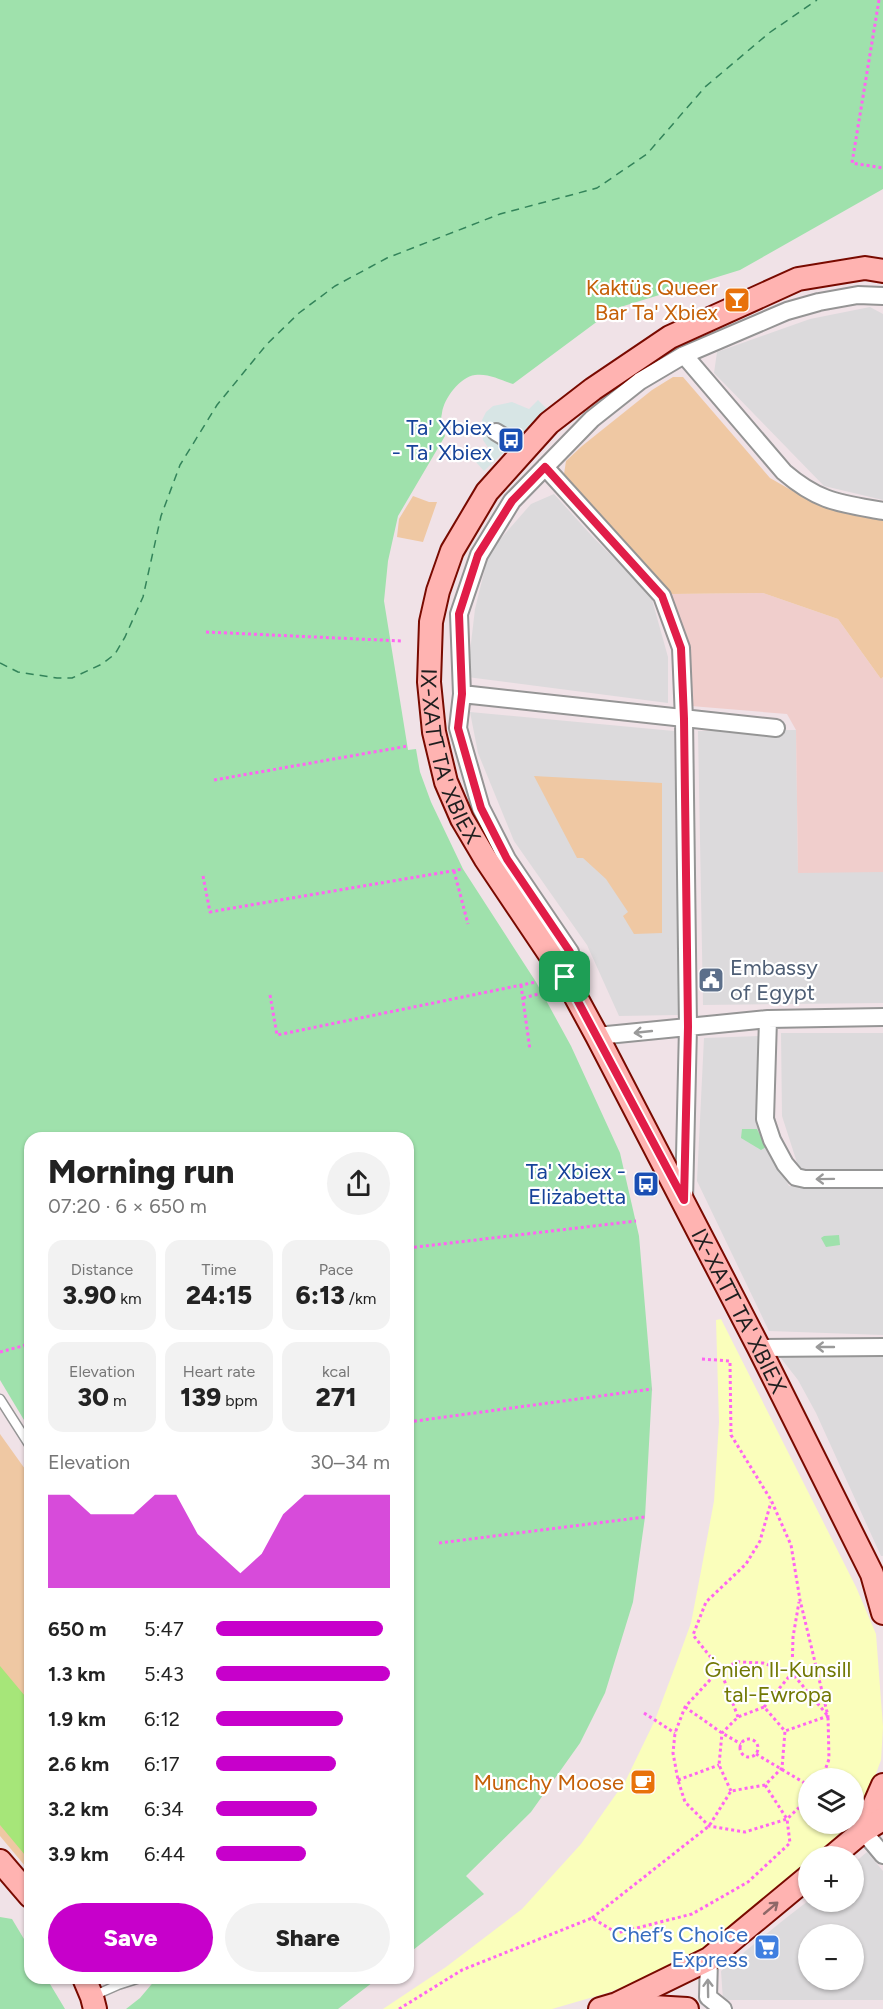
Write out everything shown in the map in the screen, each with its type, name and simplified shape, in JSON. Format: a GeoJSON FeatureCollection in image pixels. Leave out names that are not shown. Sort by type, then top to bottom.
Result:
{"type":"FeatureCollection","features":[{"type":"Feature","properties":{"kind":"main road","name":"IX-XATT TA' XBIEX"},"geometry":{"type":"LineString","coordinates":[[883,271],[865,268],[798,279],[670,337],[593,389],[549,423],[487,492],[452,551],[438,591],[431,622],[429,682],[434,732],[446,782],[462,819],[484,858],[565,977],[684,1200],[872,1574],[883,1613]]}},
{"type":"Feature","properties":{"kind":"main road"},"geometry":{"type":"LineString","coordinates":[[864,1830],[883,1785]]}},
{"type":"Feature","properties":{"kind":"main road"},"geometry":{"type":"LineString","coordinates":[[864,1831],[883,1819]]}},
{"type":"Feature","properties":{"kind":"main road"},"geometry":{"type":"LineString","coordinates":[[846,1846],[861,1834]]}},
{"type":"Feature","properties":{"kind":"main road"},"geometry":{"type":"LineString","coordinates":[[0,1861],[24,1889]]}},
{"type":"Feature","properties":{"kind":"main road"},"geometry":{"type":"LineString","coordinates":[[608,2007],[709,1959],[798,1885]]}},
{"type":"Feature","properties":{"kind":"main road"},"geometry":{"type":"LineString","coordinates":[[608,2007],[687,2009]]}},
{"type":"Feature","properties":{"kind":"street"},"geometry":{"type":"LineString","coordinates":[[565,977],[572,960],[570,952],[507,859],[481,808],[458,728],[462,694],[459,614],[478,555],[512,501],[570,439],[640,381],[684,355],[787,311],[858,295],[883,296]]}},
{"type":"Feature","properties":{"kind":"street"},"geometry":{"type":"LineString","coordinates":[[684,355],[784,472],[803,489],[833,502],[883,511]]}},
{"type":"Feature","properties":{"kind":"street"},"geometry":{"type":"LineString","coordinates":[[496,432],[514,443],[518,458]]}},
{"type":"Feature","properties":{"kind":"street"},"geometry":{"type":"LineString","coordinates":[[545,467],[662,596],[681,648],[688,1027],[684,1200]]}},
{"type":"Feature","properties":{"kind":"street"},"geometry":{"type":"LineString","coordinates":[[462,694],[776,728]]}},
{"type":"Feature","properties":{"kind":"street"},"geometry":{"type":"LineString","coordinates":[[597,1036],[768,1019],[883,1017]]}},
{"type":"Feature","properties":{"kind":"street"},"geometry":{"type":"LineString","coordinates":[[768,1019],[765,1119],[772,1140],[785,1164],[796,1177],[805,1179],[883,1179]]}},
{"type":"Feature","properties":{"kind":"street"},"geometry":{"type":"LineString","coordinates":[[759,1348],[883,1347]]}},
{"type":"Feature","properties":{"kind":"street"},"geometry":{"type":"LineString","coordinates":[[864,1833],[883,1855]]}},
{"type":"Feature","properties":{"kind":"street"},"geometry":{"type":"LineString","coordinates":[[709,1959],[708,1997],[723,2009]]}},
{"type":"Feature","properties":{"kind":"lane"},"geometry":{"type":"LineString","coordinates":[[0,1399],[24,1437]]}},
{"type":"Feature","properties":{"kind":"lane"},"geometry":{"type":"LineString","coordinates":[[90,1995],[121,1984]]}},
{"type":"Feature","properties":{"kind":"path"},"geometry":{"type":"LineString","coordinates":[[879,0],[852,163],[883,168]]}},
{"type":"Feature","properties":{"kind":"path"},"geometry":{"type":"LineString","coordinates":[[206,632],[402,641]]}},
{"type":"Feature","properties":{"kind":"path"},"geometry":{"type":"LineString","coordinates":[[214,780],[408,746]]}},
{"type":"Feature","properties":{"kind":"path"},"geometry":{"type":"LineString","coordinates":[[203,876],[210,912],[463,869]]}},
{"type":"Feature","properties":{"kind":"path"},"geometry":{"type":"LineString","coordinates":[[454,871],[468,924]]}},
{"type":"Feature","properties":{"kind":"path"},"geometry":{"type":"LineString","coordinates":[[270,995],[277,1035],[536,982]]}},
{"type":"Feature","properties":{"kind":"path"},"geometry":{"type":"LineString","coordinates":[[521,985],[530,1050]]}},
{"type":"Feature","properties":{"kind":"path"},"geometry":{"type":"LineString","coordinates":[[523,998],[542,993]]}},
{"type":"Feature","properties":{"kind":"path"},"geometry":{"type":"LineString","coordinates":[[414,1247],[636,1221]]}},
{"type":"Feature","properties":{"kind":"path"},"geometry":{"type":"LineString","coordinates":[[0,1352],[24,1346]]}},
{"type":"Feature","properties":{"kind":"path"},"geometry":{"type":"LineString","coordinates":[[702,1359],[730,1361],[731,1435],[771,1500],[791,1545],[800,1600],[828,1716],[829,1759],[826,1768]]}},
{"type":"Feature","properties":{"kind":"path"},"geometry":{"type":"LineString","coordinates":[[414,1421],[652,1389]]}},
{"type":"Feature","properties":{"kind":"path"},"geometry":{"type":"LineString","coordinates":[[738,1717],[720,1670],[693,1635],[705,1602],[746,1564],[760,1541],[771,1500]]}},
{"type":"Feature","properties":{"kind":"path"},"geometry":{"type":"LineString","coordinates":[[439,1543],[645,1517]]}},
{"type":"Feature","properties":{"kind":"path"},"geometry":{"type":"LineString","coordinates":[[731,1791],[718,1765],[722,1733],[738,1717],[764,1707],[792,1672],[793,1637],[800,1600]]}},
{"type":"Feature","properties":{"kind":"path"},"geometry":{"type":"LineString","coordinates":[[798,1809],[788,1819],[745,1832],[709,1826],[685,1802],[673,1754],[675,1733],[686,1707],[720,1670],[738,1662],[763,1663],[792,1672],[828,1716]]}},
{"type":"Feature","properties":{"kind":"path"},"geometry":{"type":"LineString","coordinates":[[686,1707],[741,1744]]}},
{"type":"Feature","properties":{"kind":"path"},"geometry":{"type":"LineString","coordinates":[[399,2009],[462,1970],[592,1918],[709,1826],[731,1791],[765,1785],[783,1768],[784,1731],[764,1707]]}},
{"type":"Feature","properties":{"kind":"path"},"geometry":{"type":"LineString","coordinates":[[644,1713],[675,1733]]}},
{"type":"Feature","properties":{"kind":"path"},"geometry":{"type":"LineString","coordinates":[[784,1731],[828,1716]]}},
{"type":"Feature","properties":{"kind":"path"},"geometry":{"type":"LineString","coordinates":[[748,1740],[754,1741],[758,1748],[756,1754],[752,1757],[743,1755],[740,1750],[741,1744],[748,1740]]}},
{"type":"Feature","properties":{"kind":"path"},"geometry":{"type":"LineString","coordinates":[[756,1754],[798,1778]]}},
{"type":"Feature","properties":{"kind":"path"},"geometry":{"type":"LineString","coordinates":[[678,1780],[718,1765]]}},
{"type":"Feature","properties":{"kind":"path"},"geometry":{"type":"LineString","coordinates":[[592,1918],[617,1933],[692,1914],[748,1882],[790,1843],[788,1819],[765,1785]]}},
{"type":"Feature","properties":{"kind":"shaded area"},"geometry":{"type":"Polygon","coordinates":[[[0,0],[883,0],[883,189],[740,270],[614,309],[513,384],[494,377],[475,375],[458,384],[443,407],[441,422],[445,436],[398,516],[388,561],[384,601],[408,750],[416,749],[420,772],[431,802],[463,869],[536,982],[571,1046],[620,1153],[639,1236],[652,1389],[645,1517],[633,1602],[605,1693],[580,1743],[531,1812],[466,1876],[484,1894],[414,1949],[414,1132],[24,1132],[24,1420],[0,1380],[0,0]]]}},
{"type":"Feature","properties":{"kind":"shaded area"},"geometry":{"type":"Polygon","coordinates":[[[870,307],[883,314],[883,500],[824,486],[714,373],[717,352],[810,319],[870,307]]]}},
{"type":"Feature","properties":{"kind":"shaded area"},"geometry":{"type":"Polygon","coordinates":[[[673,377],[683,377],[770,478],[798,494],[840,512],[883,520],[883,677],[881,679],[838,619],[763,593],[670,594],[564,474],[566,461],[582,446],[652,390],[673,377]]]}},
{"type":"Feature","properties":{"kind":"shaded area"},"geometry":{"type":"Polygon","coordinates":[[[538,400],[548,410],[484,471],[475,461],[489,449],[483,440],[482,431],[482,420],[486,412],[493,406],[512,402],[529,409],[538,400]]]}},
{"type":"Feature","properties":{"kind":"shaded area"},"geometry":{"type":"Polygon","coordinates":[[[554,494],[651,596],[668,657],[668,703],[467,677],[475,609],[489,552],[531,504],[554,494]]]}},
{"type":"Feature","properties":{"kind":"shaded area"},"geometry":{"type":"Polygon","coordinates":[[[413,496],[429,502],[437,502],[423,542],[397,537],[399,519],[413,496]]]}},
{"type":"Feature","properties":{"kind":"shaded area"},"geometry":{"type":"Polygon","coordinates":[[[763,593],[838,619],[881,679],[883,677],[883,872],[798,873],[796,730],[787,714],[691,706],[670,594],[763,593]]]}},
{"type":"Feature","properties":{"kind":"shaded area"},"geometry":{"type":"Polygon","coordinates":[[[470,712],[674,731],[679,1015],[619,1016],[587,945],[514,841],[478,753],[470,712]]]}},
{"type":"Feature","properties":{"kind":"shaded area"},"geometry":{"type":"Polygon","coordinates":[[[796,730],[798,872],[883,872],[883,1003],[703,1005],[698,731],[796,730]]]}},
{"type":"Feature","properties":{"kind":"shaded area"},"geometry":{"type":"Polygon","coordinates":[[[534,776],[662,783],[662,933],[634,934],[623,916],[628,912],[606,879],[583,858],[577,858],[534,776]]]}},
{"type":"Feature","properties":{"kind":"shaded area"},"geometry":{"type":"Polygon","coordinates":[[[781,1033],[883,1033],[883,1169],[799,1169],[782,1116],[781,1033]]]}},
{"type":"Feature","properties":{"kind":"shaded area"},"geometry":{"type":"Polygon","coordinates":[[[759,1036],[756,1124],[789,1186],[883,1187],[883,1335],[769,1331],[697,1181],[704,1038],[759,1036]]]}},
{"type":"Feature","properties":{"kind":"shaded area"},"geometry":{"type":"Polygon","coordinates":[[[742,1129],[757,1129],[766,1147],[761,1150],[741,1138],[742,1129]]]}},
{"type":"Feature","properties":{"kind":"shaded area"},"geometry":{"type":"Polygon","coordinates":[[[839,1235],[840,1245],[826,1247],[821,1238],[824,1236],[839,1235]]]}},
{"type":"Feature","properties":{"kind":"shaded area"},"geometry":{"type":"Polygon","coordinates":[[[883,1354],[883,1556],[881,1556],[816,1413],[798,1380],[780,1357],[883,1354]]]}},
{"type":"Feature","properties":{"kind":"shaded area"},"geometry":{"type":"Polygon","coordinates":[[[0,1434],[24,1468],[24,1865],[0,1836],[0,1434]]]}},
{"type":"Feature","properties":{"kind":"shaded area"},"geometry":{"type":"Polygon","coordinates":[[[0,1666],[24,1695],[24,1854],[0,1825],[0,1666]]]}},
{"type":"Feature","properties":{"kind":"shaded area"},"geometry":{"type":"Polygon","coordinates":[[[867,1852],[883,1871],[883,2000],[723,2000],[721,1971],[798,1909],[798,1912],[864,1912],[864,1855],[867,1852]]]}},
{"type":"Feature","properties":{"kind":"shaded area"},"geometry":{"type":"Polygon","coordinates":[[[0,1917],[12,1919],[24,1939],[24,1984],[50,1984],[65,2009],[0,2009],[0,1917]]]}},
{"type":"Feature","properties":{"kind":"shaded area"},"geometry":{"type":"Polygon","coordinates":[[[152,1984],[370,1984],[338,2009],[126,2009],[140,1998],[152,1984]]]}},
{"type":"Feature","properties":{"kind":"green space","name":"Ġnien Il-Kunsill tal-Ewropa"},"geometry":{"type":"Polygon","coordinates":[[[721,1319],[856,1587],[876,1634],[883,1727],[881,1760],[864,1806],[864,1768],[798,1768],[798,1834],[839,1834],[827,1846],[798,1846],[798,1872],[702,1951],[648,1977],[607,1993],[552,2009],[383,2009],[446,1967],[522,1909],[581,1844],[626,1780],[655,1720],[691,1623],[714,1501],[719,1422],[716,1320],[721,1319]]]}},
{"type":"Feature","properties":{"kind":"ferry route"},"geometry":{"type":"LineString","coordinates":[[0,663],[18,672],[72,678],[102,664],[115,654],[143,597],[161,516],[180,465],[217,405],[267,344],[299,313],[335,286],[387,258],[500,214],[597,188],[647,154],[705,87],[769,33],[817,0]]}},
{"type":"Feature","properties":{"kind":"place","name":"Kaktüs Queer Bar Ta' Xbiex"},"geometry":{"type":"Point","coordinates":[737,300]}},
{"type":"Feature","properties":{"kind":"place","name":"Ta' Xbiex - Ta' Xbiex"},"geometry":{"type":"Point","coordinates":[511,440]}},
{"type":"Feature","properties":{"kind":"place","name":"Embassy of Egypt"},"geometry":{"type":"Point","coordinates":[711,980]}},
{"type":"Feature","properties":{"kind":"place","name":"Ta' Xbiex - Eliżabetta"},"geometry":{"type":"Point","coordinates":[646,1184]}},
{"type":"Feature","properties":{"kind":"place","name":"Munchy Moose"},"geometry":{"type":"Point","coordinates":[643,1782]}},
{"type":"Feature","properties":{"kind":"place","name":"Chef’s Choice Express"},"geometry":{"type":"Point","coordinates":[767,1947]}},
{"type":"Feature","properties":{"kind":"route"},"geometry":{"type":"LineString","coordinates":[[545,467],[662,596],[681,648],[688,1027],[684,1200],[565,977],[572,960],[570,952],[507,859],[481,808],[458,728],[462,694],[459,614],[478,555],[512,501],[545,467]]}}]}
